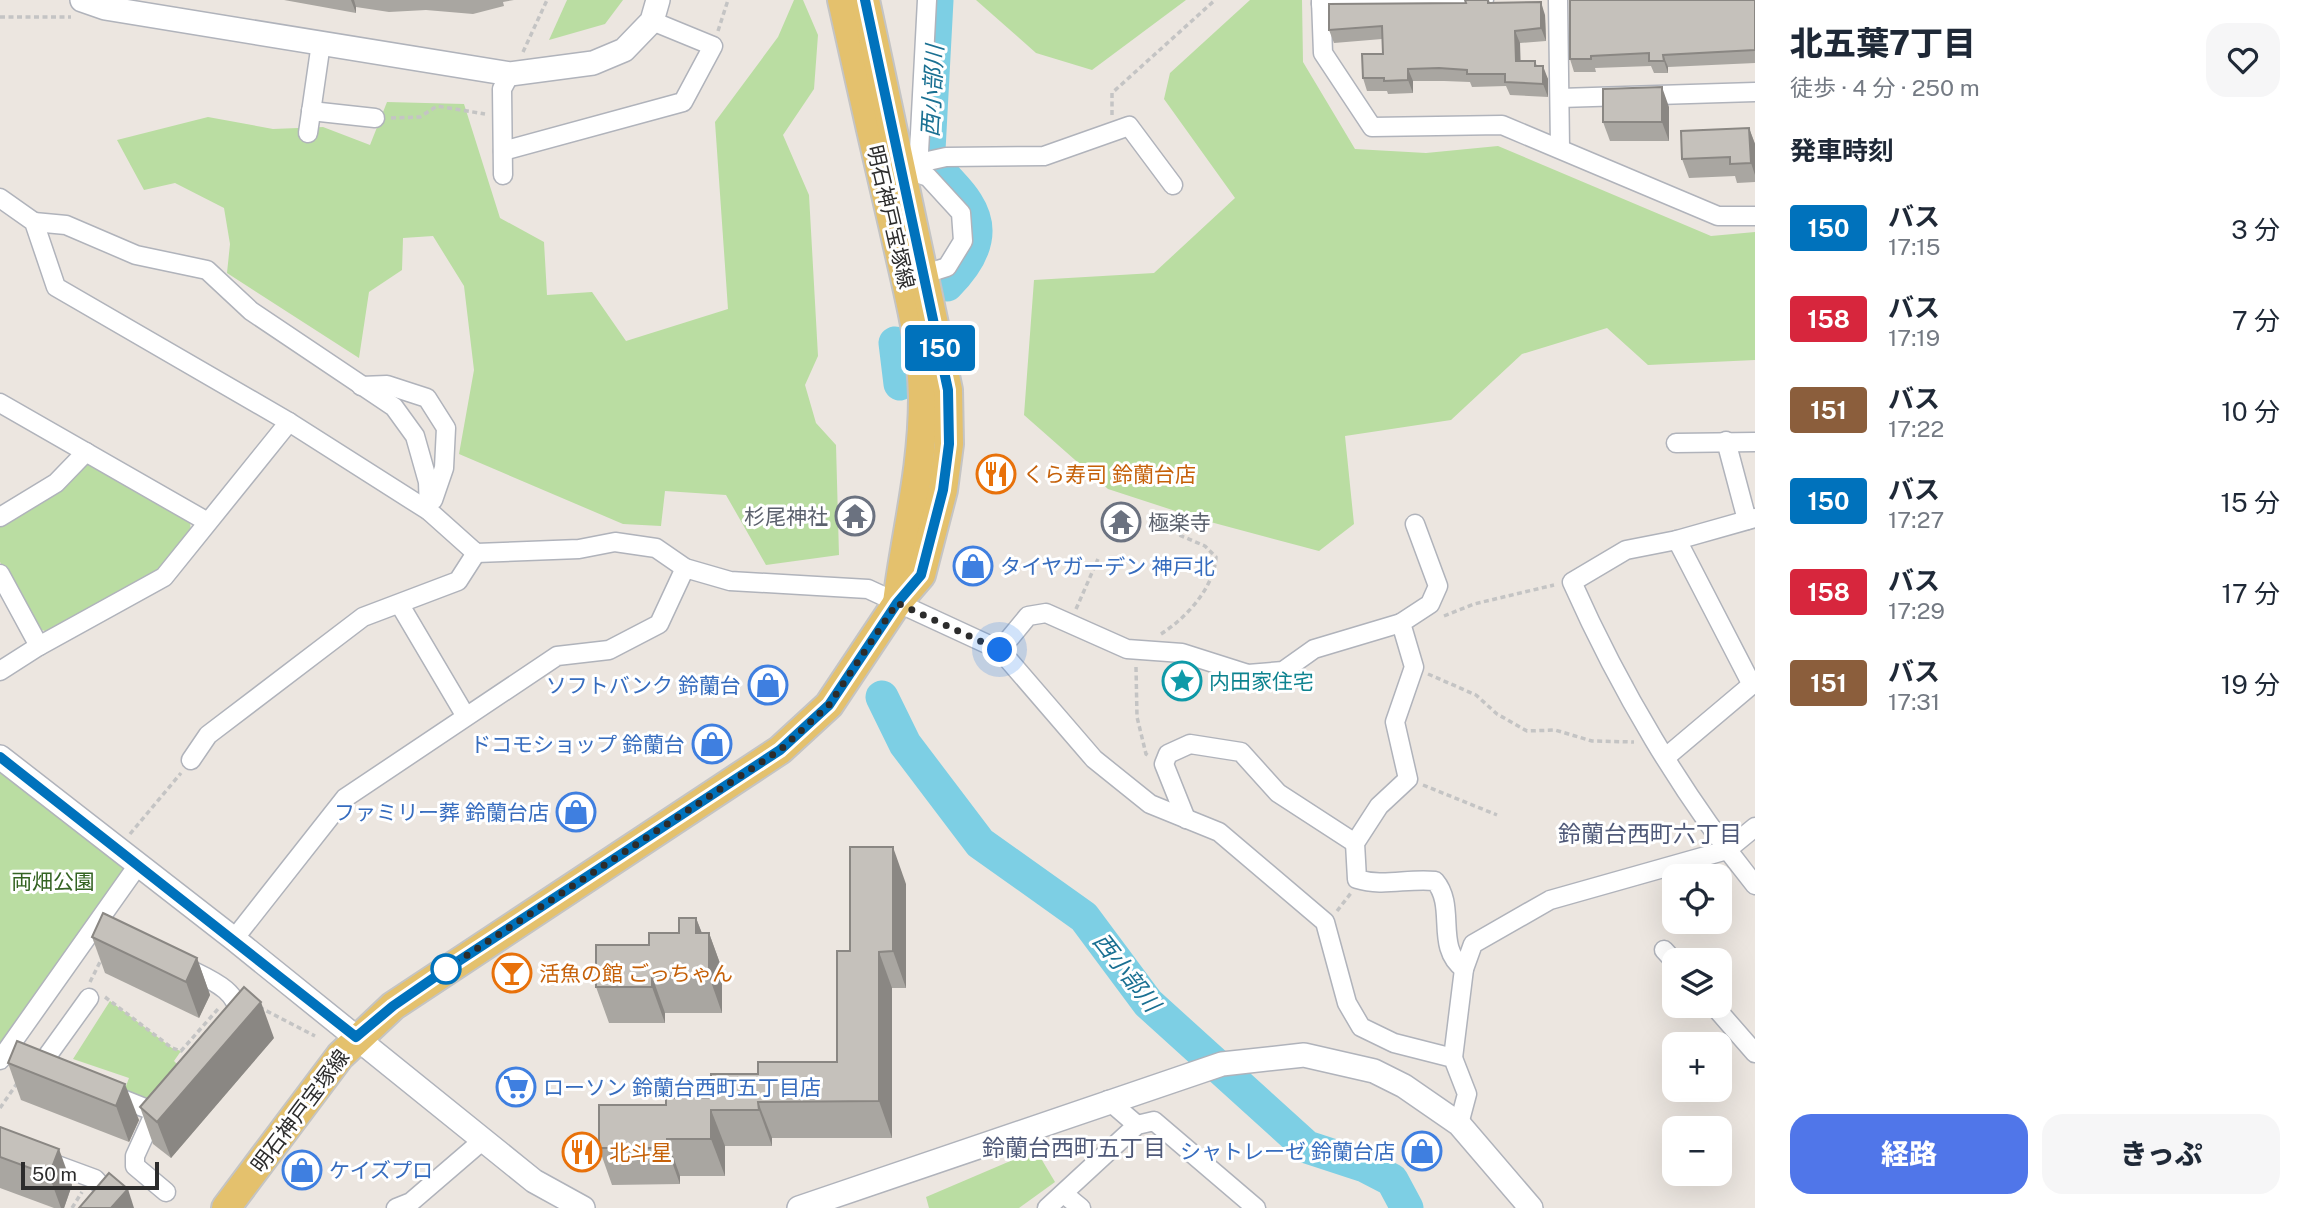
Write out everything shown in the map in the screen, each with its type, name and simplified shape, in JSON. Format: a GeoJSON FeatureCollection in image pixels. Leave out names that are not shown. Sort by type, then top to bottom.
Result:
{"type":"FeatureCollection","features":[{"type":"Feature","properties":{"kind":"main road","name":"明石神戸宝塚線"},"geometry":{"type":"LineString","coordinates":[[842,0],[916,328],[923,393],[922,446],[916,500],[903,550],[897,603]]}},
{"type":"Feature","properties":{"kind":"main road","name":"明石神戸宝塚線"},"geometry":{"type":"LineString","coordinates":[[226,1208],[356,1037],[393,1006],[441,972],[780,750],[829,705],[897,603],[921,575],[943,490],[949,444],[948,390],[865,0]]}},
{"type":"Feature","properties":{"kind":"street"},"geometry":{"type":"LineString","coordinates":[[901,167],[919,152],[927,0]]}},
{"type":"Feature","properties":{"kind":"street"},"geometry":{"type":"LineString","coordinates":[[1484,0],[1321,2],[1323,53],[1372,127],[1502,125],[1560,147],[1718,216],[1755,216]]}},
{"type":"Feature","properties":{"kind":"street"},"geometry":{"type":"LineString","coordinates":[[1558,0],[1560,147]]}},
{"type":"Feature","properties":{"kind":"street"},"geometry":{"type":"LineString","coordinates":[[82,9],[105,8],[510,74],[593,63],[624,50],[655,10],[713,46],[683,102],[503,151]]}},
{"type":"Feature","properties":{"kind":"street"},"geometry":{"type":"LineString","coordinates":[[308,133],[321,43]]}},
{"type":"Feature","properties":{"kind":"street"},"geometry":{"type":"LineString","coordinates":[[503,175],[502,89],[510,74]]}},
{"type":"Feature","properties":{"kind":"street"},"geometry":{"type":"LineString","coordinates":[[1560,98],[1755,92]]}},
{"type":"Feature","properties":{"kind":"street"},"geometry":{"type":"LineString","coordinates":[[311,111],[375,118]]}},
{"type":"Feature","properties":{"kind":"street"},"geometry":{"type":"LineString","coordinates":[[901,167],[946,157],[1044,156],[1129,127],[1173,185]]}},
{"type":"Feature","properties":{"kind":"street"},"geometry":{"type":"LineString","coordinates":[[901,167],[928,177],[961,213],[963,241],[947,267],[925,274]]}},
{"type":"Feature","properties":{"kind":"street"},"geometry":{"type":"LineString","coordinates":[[0,198],[34,222],[66,225],[136,255],[207,270],[251,311],[394,407],[415,436],[428,482],[429,511]]}},
{"type":"Feature","properties":{"kind":"street"},"geometry":{"type":"LineString","coordinates":[[34,222],[55,287],[289,422],[429,511],[476,553],[579,549],[615,542],[656,548],[685,568],[730,581],[867,589],[1000,650],[1094,760],[1150,804],[1219,832],[1325,922],[1347,1003],[1361,1027],[1394,1043],[1453,1058]]}},
{"type":"Feature","properties":{"kind":"street"},"geometry":{"type":"LineString","coordinates":[[361,386],[387,385],[427,398],[446,428],[444,468],[429,511]]}},
{"type":"Feature","properties":{"kind":"street"},"geometry":{"type":"LineString","coordinates":[[0,403],[206,521]]}},
{"type":"Feature","properties":{"kind":"street"},"geometry":{"type":"LineString","coordinates":[[0,671],[39,646],[164,577],[206,521],[289,422]]}},
{"type":"Feature","properties":{"kind":"street"},"geometry":{"type":"LineString","coordinates":[[1726,440],[1751,519],[1678,540],[1626,550],[1572,582],[1591,626],[1662,749],[1727,850],[1755,885]]}},
{"type":"Feature","properties":{"kind":"street"},"geometry":{"type":"LineString","coordinates":[[1676,443],[1726,440],[1755,442]]}},
{"type":"Feature","properties":{"kind":"street"},"geometry":{"type":"LineString","coordinates":[[0,517],[56,483],[86,452]]}},
{"type":"Feature","properties":{"kind":"street"},"geometry":{"type":"LineString","coordinates":[[1000,650],[1028,616],[1046,613],[1131,650],[1182,653],[1248,674],[1283,671],[1314,649],[1401,624],[1430,604],[1438,586],[1415,524]]}},
{"type":"Feature","properties":{"kind":"street"},"geometry":{"type":"LineString","coordinates":[[1662,749],[1753,684],[1678,540]]}},
{"type":"Feature","properties":{"kind":"street"},"geometry":{"type":"LineString","coordinates":[[191,760],[208,735],[363,617],[458,582],[476,553]]}},
{"type":"Feature","properties":{"kind":"street"},"geometry":{"type":"LineString","coordinates":[[234,939],[345,798],[465,715],[557,656],[609,650],[659,624],[685,568]]}},
{"type":"Feature","properties":{"kind":"street"},"geometry":{"type":"LineString","coordinates":[[0,574],[39,646]]}},
{"type":"Feature","properties":{"kind":"street"},"geometry":{"type":"LineString","coordinates":[[400,605],[465,715]]}},
{"type":"Feature","properties":{"kind":"street"},"geometry":{"type":"LineString","coordinates":[[1401,624],[1414,667],[1395,722],[1408,779],[1379,806],[1356,843],[1357,879],[1370,883],[1417,879],[1435,881],[1444,892],[1447,941],[1453,961],[1464,969]]}},
{"type":"Feature","properties":{"kind":"street"},"geometry":{"type":"LineString","coordinates":[[1186,819],[1164,764],[1168,754],[1190,744],[1241,752],[1278,793],[1356,843]]}},
{"type":"Feature","properties":{"kind":"street"},"geometry":{"type":"LineString","coordinates":[[0,757],[234,939],[482,1141],[534,1181],[577,1207]]}},
{"type":"Feature","properties":{"kind":"street"},"geometry":{"type":"LineString","coordinates":[[1459,1124],[1467,1094],[1453,1058],[1464,969],[1473,944],[1550,900],[1727,850],[1755,827]]}},
{"type":"Feature","properties":{"kind":"street"},"geometry":{"type":"LineString","coordinates":[[94,996],[41,1066],[3,1056],[138,864]]}},
{"type":"Feature","properties":{"kind":"street"},"geometry":{"type":"LineString","coordinates":[[98,921],[115,930]]}},
{"type":"Feature","properties":{"kind":"street"},"geometry":{"type":"LineString","coordinates":[[173,961],[235,1001],[237,1020],[224,1038]]}},
{"type":"Feature","properties":{"kind":"street"},"geometry":{"type":"LineString","coordinates":[[1724,1018],[1755,1053]]}},
{"type":"Feature","properties":{"kind":"street"},"geometry":{"type":"LineString","coordinates":[[799,1208],[827,1204],[1108,1100],[1222,1064],[1304,1055],[1374,1071],[1404,1086],[1459,1124],[1531,1208]]}},
{"type":"Feature","properties":{"kind":"street"},"geometry":{"type":"LineString","coordinates":[[88,1085],[155,1112],[164,1109],[173,1099]]}},
{"type":"Feature","properties":{"kind":"street"},"geometry":{"type":"LineString","coordinates":[[1108,1100],[1137,1125]]}},
{"type":"Feature","properties":{"kind":"street"},"geometry":{"type":"LineString","coordinates":[[155,1112],[135,1156],[135,1166],[166,1192]]}},
{"type":"Feature","properties":{"kind":"street"},"geometry":{"type":"LineString","coordinates":[[1047,1208],[1137,1125],[1154,1121],[1256,1208]]}},
{"type":"Feature","properties":{"kind":"street"},"geometry":{"type":"LineString","coordinates":[[396,1208],[411,1202],[482,1141]]}},
{"type":"Feature","properties":{"kind":"street"},"geometry":{"type":"LineString","coordinates":[[0,1144],[95,1179],[105,1190],[103,1208]]}},
{"type":"Feature","properties":{"kind":"street"},"geometry":{"type":"LineString","coordinates":[[1064,1194],[1081,1208]]}},
{"type":"Feature","properties":{"kind":"path"},"geometry":{"type":"LineString","coordinates":[[510,74],[547,0]]}},
{"type":"Feature","properties":{"kind":"path"},"geometry":{"type":"LineString","coordinates":[[713,46],[728,0]]}},
{"type":"Feature","properties":{"kind":"path"},"geometry":{"type":"LineString","coordinates":[[1112,131],[1112,93],[1215,0]]}},
{"type":"Feature","properties":{"kind":"path"},"geometry":{"type":"LineString","coordinates":[[0,17],[82,9]]}},
{"type":"Feature","properties":{"kind":"path"},"geometry":{"type":"LineString","coordinates":[[375,118],[420,117],[437,106],[502,116]]}},
{"type":"Feature","properties":{"kind":"path"},"geometry":{"type":"LineString","coordinates":[[1164,764],[1146,754],[1137,717],[1136,668],[1131,650],[1180,622],[1215,573],[1216,557],[1205,546],[1177,534]]}},
{"type":"Feature","properties":{"kind":"path"},"geometry":{"type":"LineString","coordinates":[[1070,624],[1098,559]]}},
{"type":"Feature","properties":{"kind":"path"},"geometry":{"type":"LineString","coordinates":[[1436,619],[1474,604],[1572,582]]}},
{"type":"Feature","properties":{"kind":"path"},"geometry":{"type":"LineString","coordinates":[[1414,667],[1476,695],[1497,714],[1527,731],[1555,730],[1592,741],[1662,749]]}},
{"type":"Feature","properties":{"kind":"path"},"geometry":{"type":"LineString","coordinates":[[130,834],[191,760]]}},
{"type":"Feature","properties":{"kind":"path"},"geometry":{"type":"LineString","coordinates":[[1408,779],[1497,815]]}},
{"type":"Feature","properties":{"kind":"path"},"geometry":{"type":"LineString","coordinates":[[1325,922],[1349,899],[1357,879]]}},
{"type":"Feature","properties":{"kind":"path"},"geometry":{"type":"LineString","coordinates":[[94,996],[172,1048],[181,1051],[235,1001],[262,1007],[315,1036]]}},
{"type":"Feature","properties":{"kind":"path"},"geometry":{"type":"LineString","coordinates":[[0,1108],[41,1066]]}},
{"type":"Feature","properties":{"kind":"green space"},"geometry":{"type":"Polygon","coordinates":[[[567,0],[623,0],[605,24],[549,40],[567,0]]]}},
{"type":"Feature","properties":{"kind":"green space"},"geometry":{"type":"Polygon","coordinates":[[[794,0],[803,0],[818,35],[814,89],[783,135],[809,195],[818,356],[805,385],[816,423],[836,445],[839,555],[766,565],[726,495],[665,491],[661,526],[623,524],[459,454],[474,370],[464,286],[433,236],[403,238],[402,270],[369,292],[359,358],[227,273],[230,244],[224,208],[175,183],[144,190],[117,140],[208,117],[273,129],[323,127],[370,145],[387,102],[464,104],[500,218],[544,242],[547,295],[592,292],[626,341],[728,309],[715,122],[778,37],[794,0]]]}},
{"type":"Feature","properties":{"kind":"green space"},"geometry":{"type":"Polygon","coordinates":[[[976,0],[1186,0],[1092,70],[1036,53],[976,0]]]}},
{"type":"Feature","properties":{"kind":"green space"},"geometry":{"type":"Polygon","coordinates":[[[1250,0],[1302,0],[1303,62],[1355,149],[1426,153],[1498,146],[1711,236],[1755,232],[1755,360],[1648,365],[1607,328],[1522,354],[1451,420],[1345,436],[1354,524],[1319,551],[1203,520],[1108,489],[1024,415],[1034,280],[1154,273],[1235,198],[1164,99],[1170,73],[1250,0]]]}},
{"type":"Feature","properties":{"kind":"green space"},"geometry":{"type":"Polygon","coordinates":[[[88,457],[190,520],[191,535],[161,573],[51,633],[39,629],[0,562],[0,527],[62,490],[88,457]]]}},
{"type":"Feature","properties":{"kind":"green space","name":"両畑公園"},"geometry":{"type":"Polygon","coordinates":[[[0,770],[126,869],[0,1050],[0,770]]]}},
{"type":"Feature","properties":{"kind":"green space"},"geometry":{"type":"Polygon","coordinates":[[[110,1001],[172,1048],[181,1051],[174,1061],[187,1074],[151,1104],[123,1094],[129,1078],[73,1059],[110,1001]]]}},
{"type":"Feature","properties":{"kind":"green space"},"geometry":{"type":"Polygon","coordinates":[[[1036,1150],[1055,1182],[1019,1208],[929,1208],[926,1197],[1036,1150]]]}},
{"type":"Feature","properties":{"kind":"building"},"geometry":{"type":"Polygon","coordinates":[[[1465,0],[1488,0],[1488,3],[1541,2],[1541,28],[1515,31],[1516,61],[1535,61],[1535,66],[1543,66],[1543,84],[1505,82],[1505,74],[1467,74],[1467,70],[1439,68],[1408,69],[1408,80],[1363,78],[1362,54],[1383,54],[1382,26],[1329,30],[1329,4],[1466,3],[1465,0]]]}},
{"type":"Feature","properties":{"kind":"building"},"geometry":{"type":"Polygon","coordinates":[[[1570,0],[1755,0],[1755,50],[1663,55],[1664,61],[1649,61],[1649,53],[1570,59],[1570,0]]]}},
{"type":"Feature","properties":{"kind":"building"},"geometry":{"type":"Polygon","coordinates":[[[1662,87],[1662,122],[1603,122],[1603,89],[1662,87]]]}},
{"type":"Feature","properties":{"kind":"building"},"geometry":{"type":"Polygon","coordinates":[[[1749,128],[1751,163],[1730,164],[1730,157],[1682,159],[1681,131],[1749,128]]]}},
{"type":"Feature","properties":{"kind":"building"},"geometry":{"type":"Polygon","coordinates":[[[850,847],[893,847],[893,951],[879,952],[879,1101],[758,1102],[759,1110],[711,1110],[711,1139],[667,1139],[667,1148],[599,1148],[599,1105],[666,1105],[666,1098],[711,1098],[711,1074],[758,1074],[758,1062],[837,1062],[837,951],[850,951],[850,847]]]}},
{"type":"Feature","properties":{"kind":"building"},"geometry":{"type":"Polygon","coordinates":[[[103,913],[197,958],[186,982],[92,937],[103,913]]]}},
{"type":"Feature","properties":{"kind":"building"},"geometry":{"type":"Polygon","coordinates":[[[679,918],[696,918],[696,933],[709,933],[709,976],[652,976],[652,987],[596,987],[596,945],[649,945],[649,933],[679,933],[679,918]]]}},
{"type":"Feature","properties":{"kind":"building"},"geometry":{"type":"Polygon","coordinates":[[[244,987],[261,1002],[157,1122],[140,1107],[244,987]]]}},
{"type":"Feature","properties":{"kind":"building"},"geometry":{"type":"Polygon","coordinates":[[[17,1041],[125,1084],[116,1106],[8,1063],[17,1041]]]}},
{"type":"Feature","properties":{"kind":"building"},"geometry":{"type":"Polygon","coordinates":[[[0,1127],[59,1149],[49,1175],[0,1157],[0,1127]]]}},
{"type":"Feature","properties":{"kind":"building"},"geometry":{"type":"Polygon","coordinates":[[[109,1173],[128,1189],[111,1208],[79,1208],[109,1173]]]}},
{"type":"Feature","properties":{"kind":"waterway","name":"西小部川"},"geometry":{"type":"LineString","coordinates":[[937,0],[929,150],[943,174],[967,203],[976,226],[976,237],[969,257],[947,285]]}},
{"type":"Feature","properties":{"kind":"waterway","name":"西小部川"},"geometry":{"type":"LineString","coordinates":[[895,343],[900,384]]}},
{"type":"Feature","properties":{"kind":"waterway","name":"西小部川"},"geometry":{"type":"LineString","coordinates":[[882,697],[905,744],[980,843],[1084,917],[1148,1003],[1307,1147],[1365,1166],[1392,1180],[1407,1208]]}},
{"type":"Feature","properties":{"kind":"bus line","name":"150"},"geometry":{"type":"LineString","coordinates":[[0,757],[356,1037],[393,1006],[451,966],[780,750],[829,705],[897,603],[921,575],[943,490],[949,444],[948,390],[936,320],[865,0]]}},
{"type":"Feature","properties":{"kind":"place","name":"くら寿司 鈴蘭台店"},"geometry":{"type":"Point","coordinates":[996,474]}},
{"type":"Feature","properties":{"kind":"place","name":"杉尾神社"},"geometry":{"type":"Point","coordinates":[855,516]}},
{"type":"Feature","properties":{"kind":"place","name":"極楽寺"},"geometry":{"type":"Point","coordinates":[1121,522]}},
{"type":"Feature","properties":{"kind":"place","name":"タイヤガーデン 神戸北"},"geometry":{"type":"Point","coordinates":[973,566]}},
{"type":"Feature","properties":{"kind":"place","name":"内田家住宅"},"geometry":{"type":"Point","coordinates":[1182,681]}},
{"type":"Feature","properties":{"kind":"place","name":"ソフトバンク 鈴蘭台"},"geometry":{"type":"Point","coordinates":[768,685]}},
{"type":"Feature","properties":{"kind":"place","name":"ドコモショップ 鈴蘭台"},"geometry":{"type":"Point","coordinates":[712,744]}},
{"type":"Feature","properties":{"kind":"place","name":"ファミリー葬 鈴蘭台店"},"geometry":{"type":"Point","coordinates":[576,812]}},
{"type":"Feature","properties":{"kind":"place","name":"活魚の館 ごっちゃん"},"geometry":{"type":"Point","coordinates":[512,973]}},
{"type":"Feature","properties":{"kind":"place","name":"ローソン 鈴蘭台西町五丁目店"},"geometry":{"type":"Point","coordinates":[516,1087]}},
{"type":"Feature","properties":{"kind":"place","name":"シャトレーゼ 鈴蘭台店"},"geometry":{"type":"Point","coordinates":[1422,1151]}},
{"type":"Feature","properties":{"kind":"place","name":"北斗星"},"geometry":{"type":"Point","coordinates":[582,1152]}},
{"type":"Feature","properties":{"kind":"place","name":"ケイズプロ"},"geometry":{"type":"Point","coordinates":[302,1170]}},
{"type":"Feature","properties":{"kind":"district","name":"鈴蘭台西町六丁目"},"geometry":{"type":"Point","coordinates":[1650,833]}},
{"type":"Feature","properties":{"kind":"district","name":"鈴蘭台西町五丁目"},"geometry":{"type":"Point","coordinates":[1074,1147]}},
{"type":"Feature","properties":{"kind":"route"},"geometry":{"type":"LineString","coordinates":[[446,969],[780,750],[829,705],[897,603],[1000,650]]}}]}
